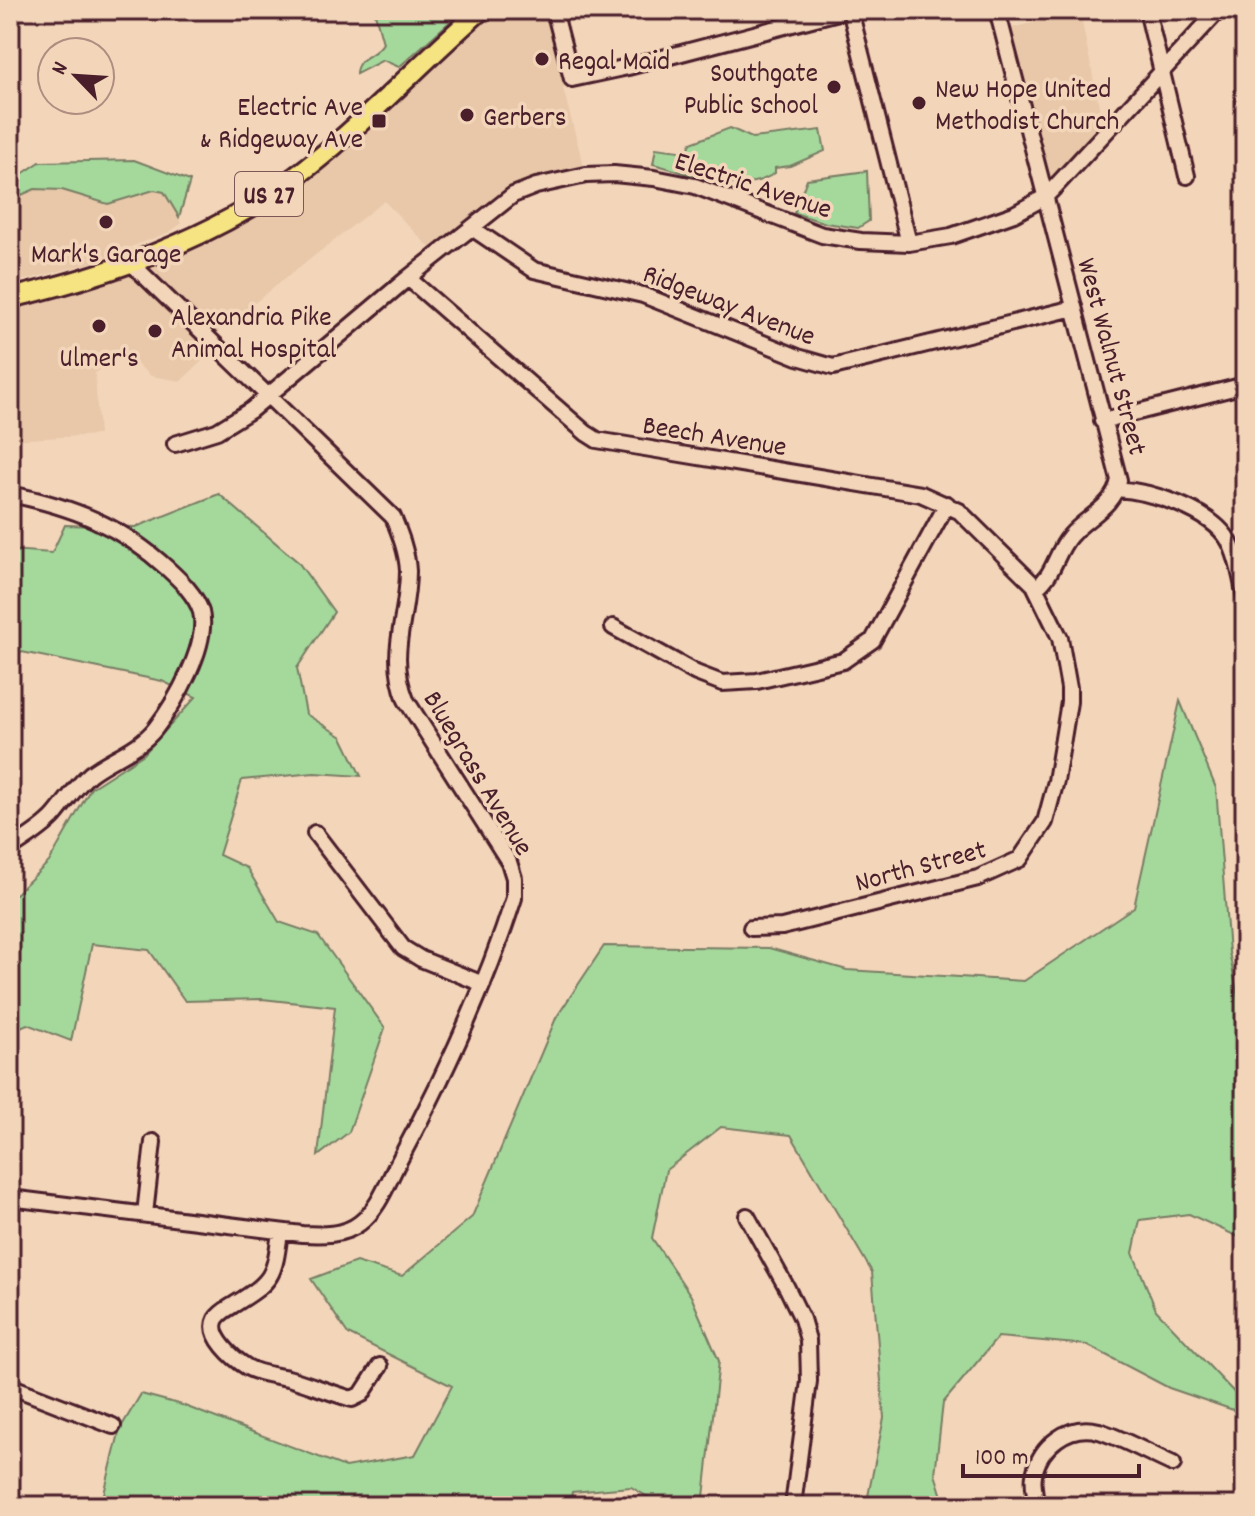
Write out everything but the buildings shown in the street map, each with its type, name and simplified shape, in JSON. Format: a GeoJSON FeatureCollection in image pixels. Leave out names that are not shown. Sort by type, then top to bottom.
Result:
{"type":"FeatureCollection","features":[{"type":"Feature","properties":{"kind":"main road","name":"US 27"},"geometry":{"type":"LineString","coordinates":[[11,297],[131,263],[177,245],[250,208],[299,172],[481,10]]}},
{"type":"Feature","properties":{"kind":"street"},"geometry":{"type":"LineString","coordinates":[[554,10],[572,79],[848,10],[909,243]]}},
{"type":"Feature","properties":{"kind":"street","name":"West Walnut Street"},"geometry":{"type":"LineString","coordinates":[[997,10],[1117,473],[1116,489],[1160,498],[1213,523],[1223,532],[1233,550],[1245,596]]}},
{"type":"Feature","properties":{"kind":"street"},"geometry":{"type":"LineString","coordinates":[[1147,10],[1187,176]]}},
{"type":"Feature","properties":{"kind":"street","name":"Electric Avenue"},"geometry":{"type":"LineString","coordinates":[[175,444],[217,431],[251,410],[408,278],[513,195],[525,189],[586,175],[654,178],[695,186],[822,235],[861,241],[932,241],[1014,214],[1045,197],[1219,10]]}},
{"type":"Feature","properties":{"kind":"street","name":"Ridgeway Avenue"},"geometry":{"type":"LineString","coordinates":[[472,228],[534,270],[643,295],[798,357],[833,367],[1074,308]]}},
{"type":"Feature","properties":{"kind":"street","name":"Bluegrass Avenue"},"geometry":{"type":"LineString","coordinates":[[10,1198],[320,1235],[345,1231],[360,1223],[376,1206],[431,1098],[483,984],[514,898],[514,878],[509,862],[406,700],[400,685],[396,651],[408,570],[403,542],[388,509],[131,263]]}},
{"type":"Feature","properties":{"kind":"street","name":"Beech Avenue"},"geometry":{"type":"LineString","coordinates":[[408,278],[597,440],[910,491],[947,504],[975,525],[1036,588]]}},
{"type":"Feature","properties":{"kind":"street"},"geometry":{"type":"LineString","coordinates":[[1102,421],[1245,385]]}},
{"type":"Feature","properties":{"kind":"street"},"geometry":{"type":"LineString","coordinates":[[1036,588],[1046,581],[1071,535],[1108,504],[1116,489]]}},
{"type":"Feature","properties":{"kind":"street"},"geometry":{"type":"LineString","coordinates":[[10,494],[80,512],[146,548],[188,590],[200,608],[203,627],[201,643],[193,661],[155,729],[141,742],[89,775],[52,818],[10,849]]}},
{"type":"Feature","properties":{"kind":"street"},"geometry":{"type":"LineString","coordinates":[[613,627],[696,673],[722,683],[747,683],[843,661],[873,640],[947,504]]}},
{"type":"Feature","properties":{"kind":"street","name":"North Street"},"geometry":{"type":"LineString","coordinates":[[751,928],[782,927],[978,878],[1009,866],[1027,851],[1045,822],[1053,795],[1069,702],[1060,638],[1036,588]]}},
{"type":"Feature","properties":{"kind":"street"},"geometry":{"type":"LineString","coordinates":[[315,833],[403,948],[421,959],[483,984]]}},
{"type":"Feature","properties":{"kind":"street"},"geometry":{"type":"LineString","coordinates":[[145,1214],[153,1142]]}},
{"type":"Feature","properties":{"kind":"street"},"geometry":{"type":"LineString","coordinates":[[747,1216],[787,1288],[808,1340],[809,1381],[793,1506]]}},
{"type":"Feature","properties":{"kind":"street"},"geometry":{"type":"LineString","coordinates":[[280,1232],[275,1269],[268,1282],[224,1310],[216,1319],[214,1328],[218,1339],[230,1354],[249,1369],[352,1399],[362,1394],[380,1366]]}},
{"type":"Feature","properties":{"kind":"street"},"geometry":{"type":"LineString","coordinates":[[10,1386],[113,1426]]}},
{"type":"Feature","properties":{"kind":"street"},"geometry":{"type":"LineString","coordinates":[[1036,1506],[1034,1476],[1039,1460],[1047,1448],[1071,1432],[1087,1429],[1100,1432],[1173,1464]]}},
{"type":"Feature","properties":{"kind":"shaded area"},"geometry":{"type":"Polygon","coordinates":[[[481,10],[590,10],[557,20],[572,79],[563,88],[586,175],[536,186],[437,255],[384,201],[210,338],[218,346],[181,381],[151,376],[126,355],[95,373],[99,435],[10,440],[10,298],[57,286],[250,208],[481,10]]]}},
{"type":"Feature","properties":{"kind":"shaded area"},"geometry":{"type":"Polygon","coordinates":[[[1080,12],[1105,135],[1045,197],[1002,30],[1080,12]]]}},
{"type":"Feature","properties":{"kind":"shaded area"},"geometry":{"type":"Polygon","coordinates":[[[35,189],[62,190],[108,204],[154,190],[164,192],[171,200],[181,224],[170,232],[87,264],[10,284],[10,200],[35,189]]]}},
{"type":"Feature","properties":{"kind":"green space"},"geometry":{"type":"Polygon","coordinates":[[[374,10],[463,10],[399,67],[383,60],[356,74],[359,64],[383,43],[374,10]]]}},
{"type":"Feature","properties":{"kind":"green space"},"geometry":{"type":"Polygon","coordinates":[[[730,128],[752,138],[821,130],[825,151],[790,166],[775,168],[775,173],[746,183],[715,181],[653,164],[656,148],[687,152],[691,143],[730,128]]]}},
{"type":"Feature","properties":{"kind":"green space"},"geometry":{"type":"Polygon","coordinates":[[[134,160],[190,181],[179,217],[164,192],[154,190],[108,204],[62,190],[35,189],[10,200],[10,182],[40,162],[134,160]]]}},
{"type":"Feature","properties":{"kind":"green space"},"geometry":{"type":"Polygon","coordinates":[[[867,171],[869,221],[858,228],[826,223],[794,213],[807,179],[867,171]]]}},
{"type":"Feature","properties":{"kind":"green space"},"geometry":{"type":"Polygon","coordinates":[[[219,494],[298,562],[334,612],[297,668],[306,714],[342,737],[361,776],[314,773],[242,780],[219,855],[247,868],[279,922],[318,935],[385,1028],[349,1132],[318,1156],[335,1007],[262,999],[185,1001],[149,950],[92,944],[71,1041],[27,1024],[10,1032],[10,899],[49,862],[91,788],[144,754],[196,697],[162,681],[17,651],[10,653],[10,550],[52,553],[65,525],[136,527],[219,494]]]}},
{"type":"Feature","properties":{"kind":"green space"},"geometry":{"type":"Polygon","coordinates":[[[1180,701],[1216,788],[1229,952],[1245,1031],[1245,1240],[1189,1214],[1140,1220],[1133,1253],[1156,1310],[1245,1404],[1245,1414],[1169,1388],[1087,1345],[998,1337],[943,1403],[935,1474],[945,1506],[866,1506],[884,1418],[872,1272],[791,1135],[721,1127],[666,1170],[652,1238],[691,1296],[719,1361],[703,1506],[663,1506],[631,1487],[572,1492],[570,1506],[101,1506],[120,1429],[141,1394],[182,1405],[345,1467],[415,1455],[452,1386],[348,1334],[311,1279],[356,1262],[402,1276],[472,1217],[556,1018],[604,946],[769,948],[847,970],[1024,981],[1134,907],[1180,701]]]}},
{"type":"Feature","properties":{"kind":"place","name":"Regal Maid"},"geometry":{"type":"Point","coordinates":[542,59]}},
{"type":"Feature","properties":{"kind":"place","name":"Southgate Public School"},"geometry":{"type":"Point","coordinates":[834,87]}},
{"type":"Feature","properties":{"kind":"place","name":"New Hope United Methodist Church"},"geometry":{"type":"Point","coordinates":[919,103]}},
{"type":"Feature","properties":{"kind":"place","name":"Gerbers"},"geometry":{"type":"Point","coordinates":[467,115]}},
{"type":"Feature","properties":{"kind":"place","name":"Electric Ave & Ridgeway Ave"},"geometry":{"type":"Point","coordinates":[379,121]}},
{"type":"Feature","properties":{"kind":"place","name":"Mark's Garage"},"geometry":{"type":"Point","coordinates":[106,222]}},
{"type":"Feature","properties":{"kind":"place","name":"Ulmer's"},"geometry":{"type":"Point","coordinates":[99,326]}},
{"type":"Feature","properties":{"kind":"place","name":"Alexandria Pike Animal Hospital"},"geometry":{"type":"Point","coordinates":[155,331]}}]}
